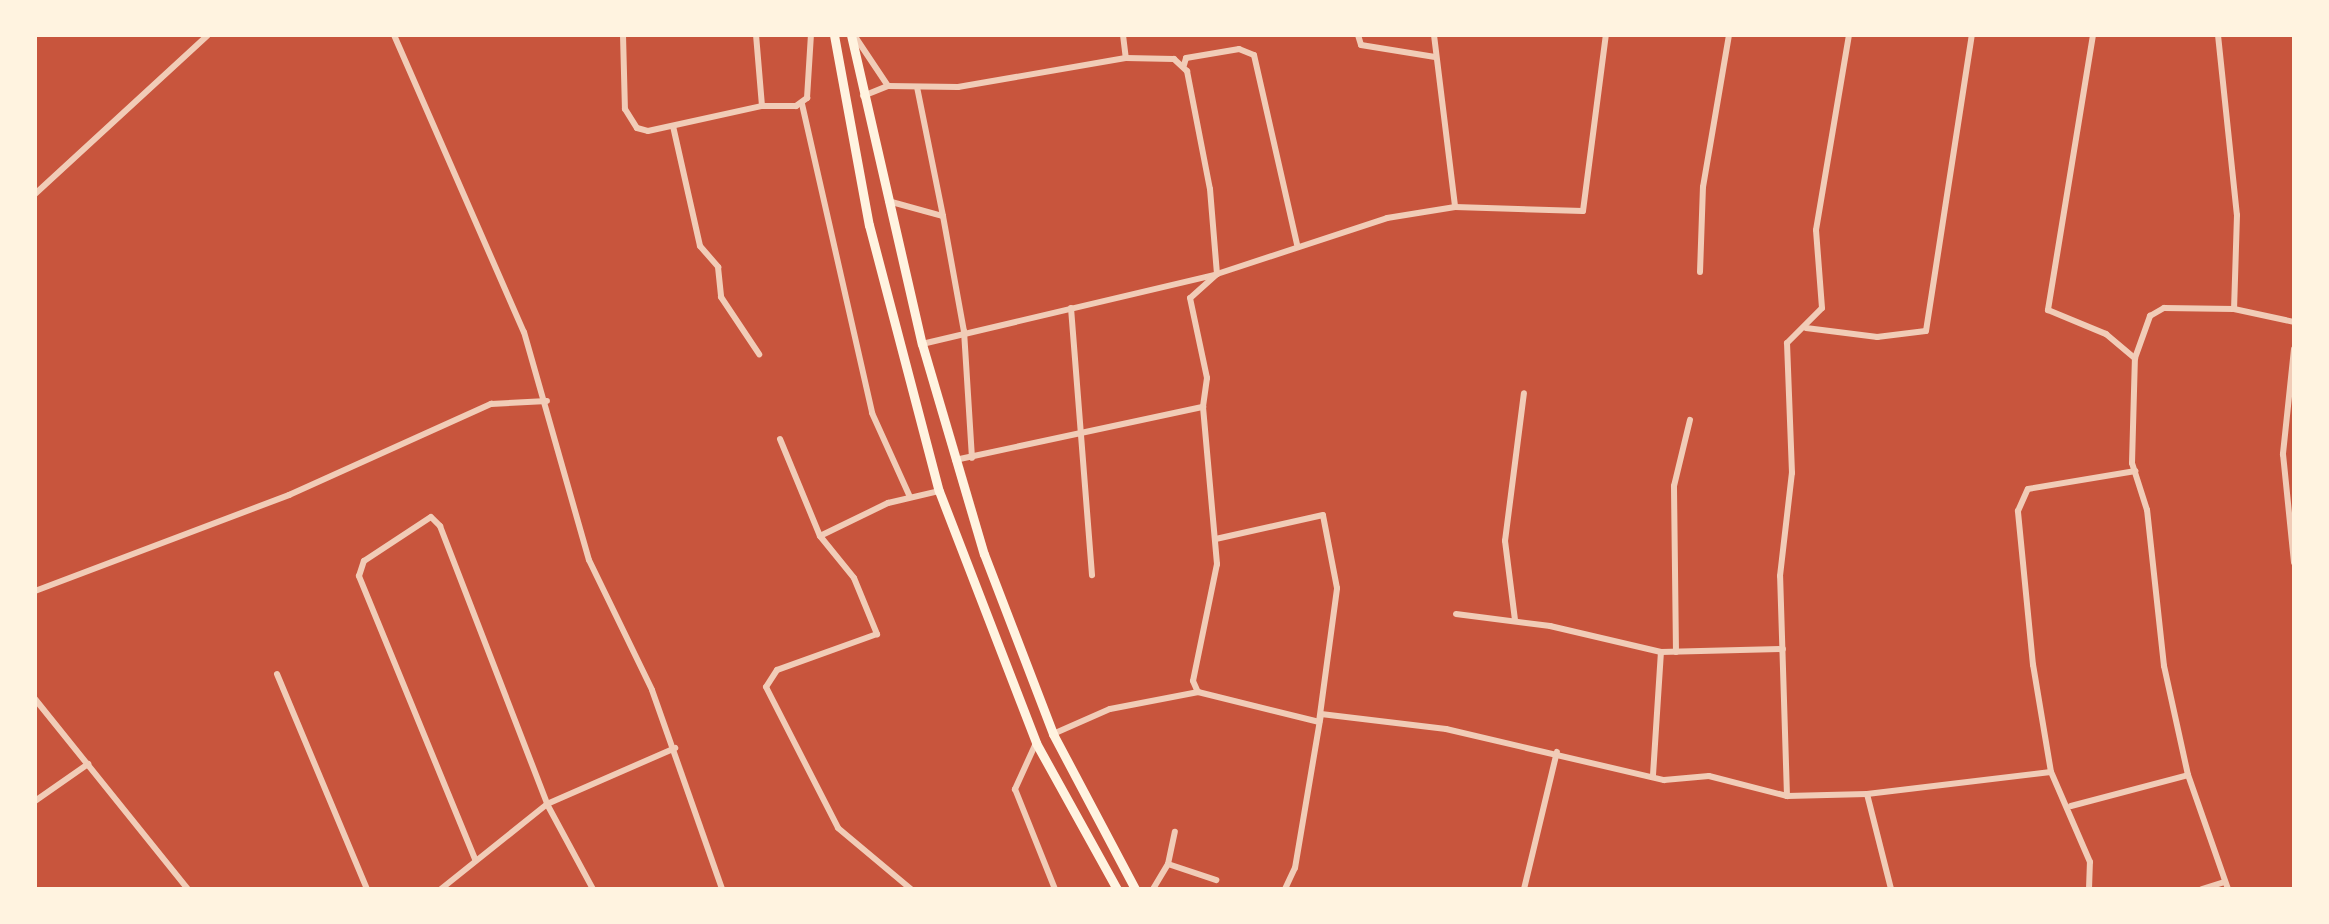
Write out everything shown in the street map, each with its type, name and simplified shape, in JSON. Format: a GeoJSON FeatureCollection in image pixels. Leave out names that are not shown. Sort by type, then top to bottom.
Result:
{"type":"FeatureCollection","features":[{"type":"Feature","properties":{"kind":"main road"},"geometry":{"type":"LineString","coordinates":[[834,35],[869,225],[939,491],[1036,743],[1117,889]]}},
{"type":"Feature","properties":{"kind":"main road"},"geometry":{"type":"LineString","coordinates":[[852,35],[861,96],[953,460],[1053,734],[1135,889]]}},
{"type":"Feature","properties":{"kind":"street"},"geometry":{"type":"LineString","coordinates":[[35,194],[208,35]]}},
{"type":"Feature","properties":{"kind":"street"},"geometry":{"type":"LineString","coordinates":[[394,35],[547,401],[589,560],[675,748],[722,889]]}},
{"type":"Feature","properties":{"kind":"street"},"geometry":{"type":"LineString","coordinates":[[623,35],[625,108],[632,123],[648,131],[762,106],[802,104]]}},
{"type":"Feature","properties":{"kind":"street"},"geometry":{"type":"LineString","coordinates":[[756,35],[762,106]]}},
{"type":"Feature","properties":{"kind":"street"},"geometry":{"type":"LineString","coordinates":[[811,35],[809,91],[802,104],[873,413],[910,497]]}},
{"type":"Feature","properties":{"kind":"street"},"geometry":{"type":"LineString","coordinates":[[852,35],[888,86]]}},
{"type":"Feature","properties":{"kind":"street"},"geometry":{"type":"LineString","coordinates":[[1124,35],[1126,58]]}},
{"type":"Feature","properties":{"kind":"street"},"geometry":{"type":"LineString","coordinates":[[1358,35],[1361,45],[1435,57]]}},
{"type":"Feature","properties":{"kind":"street"},"geometry":{"type":"LineString","coordinates":[[1434,35],[1455,207]]}},
{"type":"Feature","properties":{"kind":"street"},"geometry":{"type":"LineString","coordinates":[[922,344],[964,331],[1217,274],[1297,245],[1387,218],[1455,207],[1586,208],[1606,35]]}},
{"type":"Feature","properties":{"kind":"street"},"geometry":{"type":"LineString","coordinates":[[1700,272],[1703,187],[1729,35]]}},
{"type":"Feature","properties":{"kind":"street"},"geometry":{"type":"LineString","coordinates":[[1787,796],[1780,576],[1792,473],[1787,343],[1822,308],[1816,230],[1849,35]]}},
{"type":"Feature","properties":{"kind":"street"},"geometry":{"type":"LineString","coordinates":[[1803,327],[1877,337],[1926,331],[1972,35]]}},
{"type":"Feature","properties":{"kind":"street"},"geometry":{"type":"LineString","coordinates":[[2093,35],[2048,310],[2106,334],[2135,358]]}},
{"type":"Feature","properties":{"kind":"street"},"geometry":{"type":"LineString","coordinates":[[2218,35],[2237,215],[2234,309]]}},
{"type":"Feature","properties":{"kind":"street"},"geometry":{"type":"LineString","coordinates":[[1217,274],[1210,189],[1184,65],[1186,58],[1239,49],[1254,55],[1297,245]]}},
{"type":"Feature","properties":{"kind":"street"},"geometry":{"type":"LineString","coordinates":[[861,96],[888,86],[918,87],[1017,78],[1126,58],[1165,57],[1184,65]]}},
{"type":"Feature","properties":{"kind":"street"},"geometry":{"type":"LineString","coordinates":[[918,87],[964,331],[972,458]]}},
{"type":"Feature","properties":{"kind":"street"},"geometry":{"type":"LineString","coordinates":[[673,126],[700,246],[718,267],[721,297],[759,354]]}},
{"type":"Feature","properties":{"kind":"street"},"geometry":{"type":"LineString","coordinates":[[888,201],[943,216]]}},
{"type":"Feature","properties":{"kind":"street"},"geometry":{"type":"LineString","coordinates":[[1198,692],[1193,681],[1213,589],[1216,539],[1203,407],[1207,378],[1190,298],[1217,274]]}},
{"type":"Feature","properties":{"kind":"street"},"geometry":{"type":"LineString","coordinates":[[1071,308],[1085,434],[1092,575]]}},
{"type":"Feature","properties":{"kind":"street"},"geometry":{"type":"LineString","coordinates":[[2228,889],[2188,775],[2164,666],[2147,510],[2135,471],[2135,358],[2156,311],[2234,309],[2294,321]]}},
{"type":"Feature","properties":{"kind":"street"},"geometry":{"type":"LineString","coordinates":[[2294,349],[2283,485],[2294,562]]}},
{"type":"Feature","properties":{"kind":"street"},"geometry":{"type":"LineString","coordinates":[[1515,620],[1505,541],[1524,393]]}},
{"type":"Feature","properties":{"kind":"street"},"geometry":{"type":"LineString","coordinates":[[35,591],[289,495],[492,404],[547,401]]}},
{"type":"Feature","properties":{"kind":"street"},"geometry":{"type":"LineString","coordinates":[[953,460],[1203,407]]}},
{"type":"Feature","properties":{"kind":"street"},"geometry":{"type":"LineString","coordinates":[[1676,652],[1674,486],[1690,420]]}},
{"type":"Feature","properties":{"kind":"street"},"geometry":{"type":"LineString","coordinates":[[780,439],[820,536],[854,578],[877,634],[777,670],[766,687],[838,828],[911,889]]}},
{"type":"Feature","properties":{"kind":"street"},"geometry":{"type":"LineString","coordinates":[[2089,889],[2090,862],[2071,806],[2052,772],[2021,564],[2020,501],[2035,487],[2135,471]]}},
{"type":"Feature","properties":{"kind":"street"},"geometry":{"type":"LineString","coordinates":[[820,536],[910,497],[939,491]]}},
{"type":"Feature","properties":{"kind":"street"},"geometry":{"type":"LineString","coordinates":[[1216,539],[1323,515],[1337,588],[1319,722],[1294,869],[1285,889]]}},
{"type":"Feature","properties":{"kind":"street"},"geometry":{"type":"LineString","coordinates":[[475,859],[359,576],[364,561],[425,519],[440,526],[547,804],[593,889]]}},
{"type":"Feature","properties":{"kind":"street"},"geometry":{"type":"LineString","coordinates":[[1456,614],[1515,620],[1661,652],[1783,649]]}},
{"type":"Feature","properties":{"kind":"street"},"geometry":{"type":"LineString","coordinates":[[1653,775],[1661,652]]}},
{"type":"Feature","properties":{"kind":"street"},"geometry":{"type":"LineString","coordinates":[[277,674],[367,889]]}},
{"type":"Feature","properties":{"kind":"street"},"geometry":{"type":"LineString","coordinates":[[1053,734],[1110,709],[1198,692],[1319,722]]}},
{"type":"Feature","properties":{"kind":"street"},"geometry":{"type":"LineString","coordinates":[[35,699],[188,889]]}},
{"type":"Feature","properties":{"kind":"street"},"geometry":{"type":"LineString","coordinates":[[1319,722],[1321,715],[1434,727],[1653,775],[1709,776],[1787,796],[1867,794],[2052,772]]}},
{"type":"Feature","properties":{"kind":"street"},"geometry":{"type":"LineString","coordinates":[[1036,743],[1015,789],[1055,889]]}},
{"type":"Feature","properties":{"kind":"street"},"geometry":{"type":"LineString","coordinates":[[443,888],[475,859],[547,804],[675,748]]}},
{"type":"Feature","properties":{"kind":"street"},"geometry":{"type":"LineString","coordinates":[[1524,889],[1557,752]]}},
{"type":"Feature","properties":{"kind":"street"},"geometry":{"type":"LineString","coordinates":[[35,801],[88,764]]}},
{"type":"Feature","properties":{"kind":"street"},"geometry":{"type":"LineString","coordinates":[[2071,806],[2188,775]]}},
{"type":"Feature","properties":{"kind":"street"},"geometry":{"type":"LineString","coordinates":[[1867,794],[1891,889]]}},
{"type":"Feature","properties":{"kind":"street"},"geometry":{"type":"LineString","coordinates":[[1153,889],[1168,864],[1175,832]]}},
{"type":"Feature","properties":{"kind":"street"},"geometry":{"type":"LineString","coordinates":[[1168,864],[1216,880]]}},
{"type":"Feature","properties":{"kind":"street"},"geometry":{"type":"LineString","coordinates":[[2202,889],[2225,881]]}}]}
